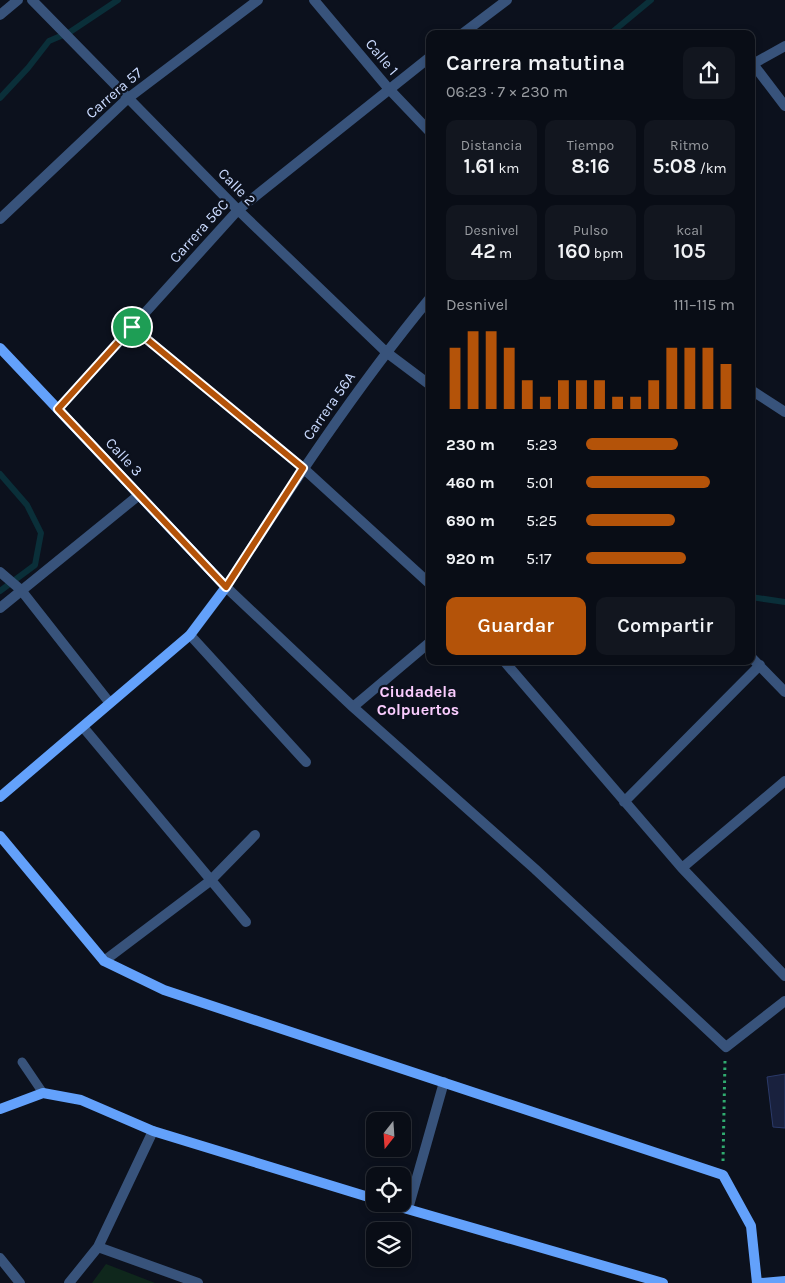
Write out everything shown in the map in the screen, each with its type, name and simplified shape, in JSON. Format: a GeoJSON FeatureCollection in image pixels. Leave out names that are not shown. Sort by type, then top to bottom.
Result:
{"type":"FeatureCollection","features":[{"type":"Feature","properties":{"kind":"main road","name":"Calle 3"},"geometry":{"type":"LineString","coordinates":[[0,348],[226,587]]}},
{"type":"Feature","properties":{"kind":"main road"},"geometry":{"type":"LineString","coordinates":[[0,797],[109,702],[190,635],[226,587]]}},
{"type":"Feature","properties":{"kind":"main road"},"geometry":{"type":"LineString","coordinates":[[0,836],[104,961],[164,990],[723,1175],[751,1226],[759,1283],[785,1281]]}},
{"type":"Feature","properties":{"kind":"main road"},"geometry":{"type":"LineString","coordinates":[[0,1109],[43,1093],[81,1100],[153,1131],[366,1196]]}},
{"type":"Feature","properties":{"kind":"main road"},"geometry":{"type":"LineString","coordinates":[[411,1210],[663,1283]]}},
{"type":"Feature","properties":{"kind":"street"},"geometry":{"type":"LineString","coordinates":[[0,14],[18,0]]}},
{"type":"Feature","properties":{"kind":"street","name":"Calle 2"},"geometry":{"type":"LineString","coordinates":[[32,0],[238,210],[386,352],[426,382]]}},
{"type":"Feature","properties":{"kind":"street","name":"Carrera 57"},"geometry":{"type":"LineString","coordinates":[[0,219],[128,99],[258,0]]}},
{"type":"Feature","properties":{"kind":"street","name":"Calle 1"},"geometry":{"type":"LineString","coordinates":[[314,0],[388,88],[426,128]]}},
{"type":"Feature","properties":{"kind":"street"},"geometry":{"type":"LineString","coordinates":[[467,30],[507,0]]}},
{"type":"Feature","properties":{"kind":"street"},"geometry":{"type":"LineString","coordinates":[[755,63],[785,46]]}},
{"type":"Feature","properties":{"kind":"street","name":"Carrera 56C"},"geometry":{"type":"LineString","coordinates":[[58,409],[238,210],[388,88],[426,60]]}},
{"type":"Feature","properties":{"kind":"street"},"geometry":{"type":"LineString","coordinates":[[755,69],[785,106]]}},
{"type":"Feature","properties":{"kind":"street","name":"Carrera 56A"},"geometry":{"type":"LineString","coordinates":[[226,587],[303,468],[386,352],[426,303]]}},
{"type":"Feature","properties":{"kind":"street"},"geometry":{"type":"LineString","coordinates":[[132,327],[303,468],[426,580]]}},
{"type":"Feature","properties":{"kind":"street"},"geometry":{"type":"LineString","coordinates":[[755,393],[785,412]]}},
{"type":"Feature","properties":{"kind":"street"},"geometry":{"type":"LineString","coordinates":[[0,608],[139,495]]}},
{"type":"Feature","properties":{"kind":"street"},"geometry":{"type":"LineString","coordinates":[[0,572],[21,590],[109,702]]}},
{"type":"Feature","properties":{"kind":"street"},"geometry":{"type":"LineString","coordinates":[[226,587],[353,707],[536,869],[726,1047],[785,1001]]}},
{"type":"Feature","properties":{"kind":"street"},"geometry":{"type":"LineString","coordinates":[[190,635],[306,762]]}},
{"type":"Feature","properties":{"kind":"street"},"geometry":{"type":"LineString","coordinates":[[353,707],[426,645]]}},
{"type":"Feature","properties":{"kind":"street"},"geometry":{"type":"LineString","coordinates":[[755,661],[785,692]]}},
{"type":"Feature","properties":{"kind":"street"},"geometry":{"type":"LineString","coordinates":[[507,665],[682,868],[785,976]]}},
{"type":"Feature","properties":{"kind":"street"},"geometry":{"type":"LineString","coordinates":[[624,802],[760,665]]}},
{"type":"Feature","properties":{"kind":"street"},"geometry":{"type":"LineString","coordinates":[[83,726],[246,922]]}},
{"type":"Feature","properties":{"kind":"street"},"geometry":{"type":"LineString","coordinates":[[682,868],[785,781]]}},
{"type":"Feature","properties":{"kind":"street"},"geometry":{"type":"LineString","coordinates":[[104,961],[210,881],[255,836]]}},
{"type":"Feature","properties":{"kind":"street"},"geometry":{"type":"LineString","coordinates":[[411,1198],[444,1082]]}},
{"type":"Feature","properties":{"kind":"street"},"geometry":{"type":"LineString","coordinates":[[69,1283],[98,1247],[153,1131]]}},
{"type":"Feature","properties":{"kind":"street"},"geometry":{"type":"LineString","coordinates":[[98,1247],[198,1283]]}},
{"type":"Feature","properties":{"kind":"street"},"geometry":{"type":"LineString","coordinates":[[0,1258],[20,1283]]}},
{"type":"Feature","properties":{"kind":"lane"},"geometry":{"type":"LineString","coordinates":[[22,1062],[43,1093]]}},
{"type":"Feature","properties":{"kind":"path"},"geometry":{"type":"LineString","coordinates":[[723,1175],[726,1047]]}},
{"type":"Feature","properties":{"kind":"green space"},"geometry":{"type":"Polygon","coordinates":[[[106,1264],[155,1283],[92,1283],[106,1264]]]}},
{"type":"Feature","properties":{"kind":"building"},"geometry":{"type":"Polygon","coordinates":[[[785,1074],[785,1128],[773,1127],[767,1077],[785,1074]]]}},
{"type":"Feature","properties":{"kind":"waterway"},"geometry":{"type":"LineString","coordinates":[[0,98],[28,68],[49,41],[70,32],[118,0]]}},
{"type":"Feature","properties":{"kind":"waterway"},"geometry":{"type":"LineString","coordinates":[[615,30],[651,0]]}},
{"type":"Feature","properties":{"kind":"waterway"},"geometry":{"type":"LineString","coordinates":[[0,474],[27,505],[41,533],[35,565],[0,591]]}},
{"type":"Feature","properties":{"kind":"waterway"},"geometry":{"type":"LineString","coordinates":[[755,598],[785,602]]}},
{"type":"Feature","properties":{"kind":"district","name":"Ciudadela Colpuertos"},"geometry":{"type":"Point","coordinates":[418,700]}},
{"type":"Feature","properties":{"kind":"route"},"geometry":{"type":"LineString","coordinates":[[132,327],[303,468],[226,587],[58,409],[132,327]]}}]}
